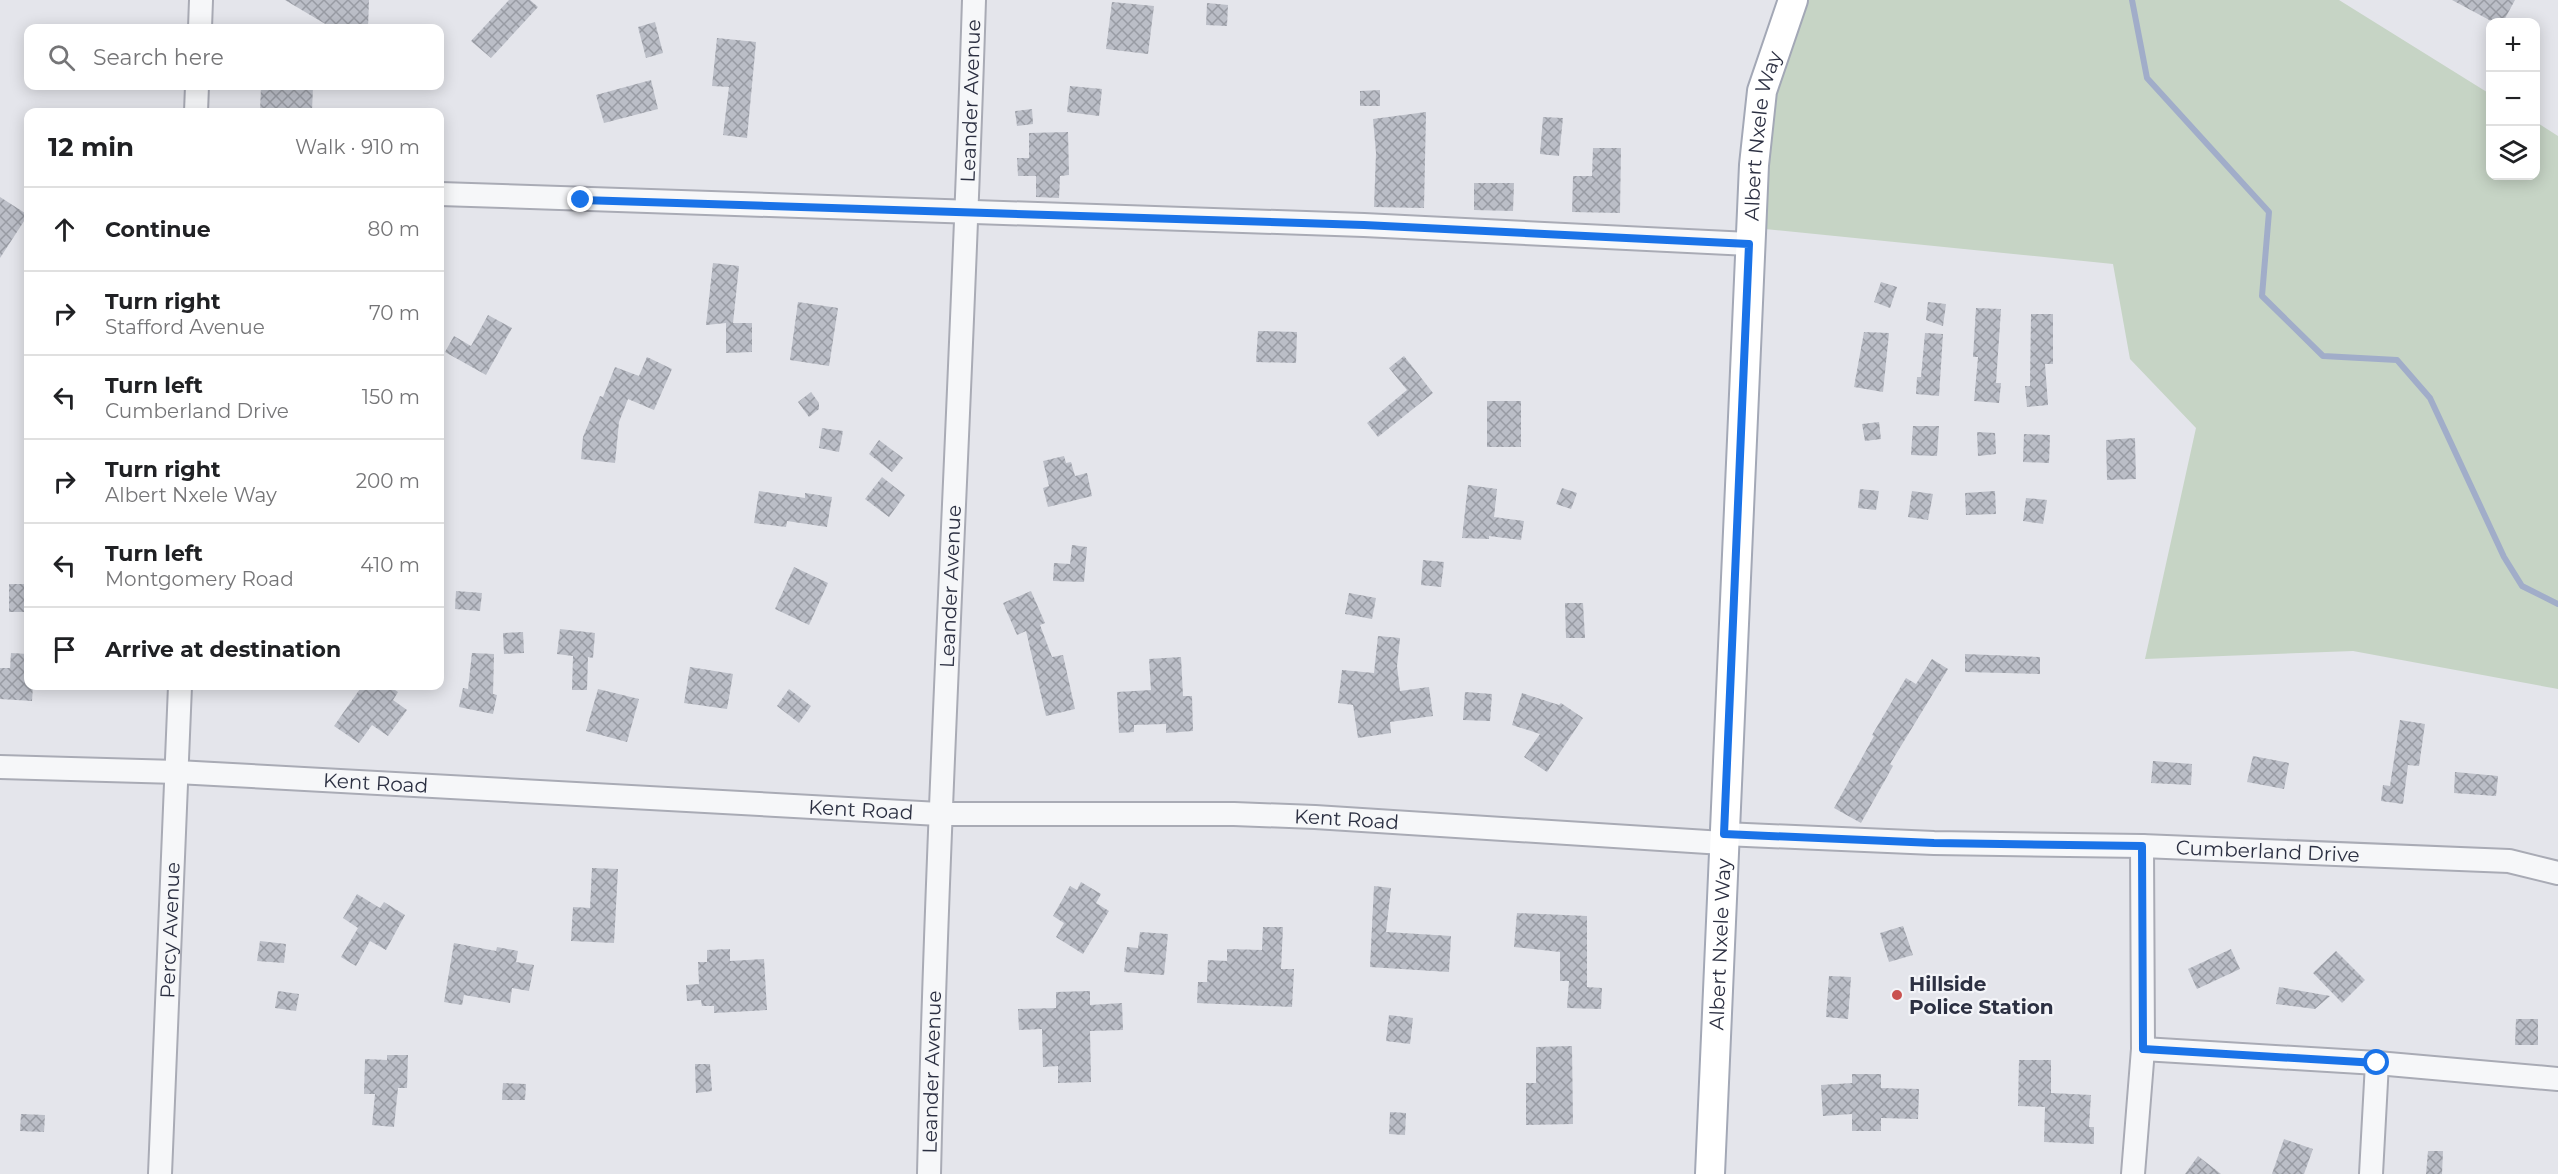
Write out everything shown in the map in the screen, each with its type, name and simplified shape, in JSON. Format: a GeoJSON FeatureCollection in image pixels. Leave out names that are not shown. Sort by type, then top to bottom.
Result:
{"type":"FeatureCollection","features":[{"type":"Feature","properties":{"kind":"main road","name":"Albert Nxele Way"},"geometry":{"type":"LineString","coordinates":[[1710,1174],[1754,165],[1762,91],[1792,0]]}},
{"type":"Feature","properties":{"kind":"street"},"geometry":{"type":"LineString","coordinates":[[200,24],[201,0]]}},
{"type":"Feature","properties":{"kind":"street","name":"Leander Avenue"},"geometry":{"type":"LineString","coordinates":[[929,1174],[939,814],[967,211],[974,0]]}},
{"type":"Feature","properties":{"kind":"street"},"geometry":{"type":"LineString","coordinates":[[196,108],[197,90]]}},
{"type":"Feature","properties":{"kind":"street"},"geometry":{"type":"LineString","coordinates":[[444,194],[1364,225],[1749,244]]}},
{"type":"Feature","properties":{"kind":"street","name":"Percy Avenue"},"geometry":{"type":"LineString","coordinates":[[160,1174],[180,690]]}},
{"type":"Feature","properties":{"kind":"street","name":"Kent Road"},"geometry":{"type":"LineString","coordinates":[[0,767],[177,772],[939,814],[1234,814],[1723,838]]}},
{"type":"Feature","properties":{"kind":"street","name":"Cumberland Drive"},"geometry":{"type":"LineString","coordinates":[[1723,838],[2142,846],[2509,861],[2558,873]]}},
{"type":"Feature","properties":{"kind":"street"},"geometry":{"type":"LineString","coordinates":[[2133,1174],[2143,1049],[2142,846]]}},
{"type":"Feature","properties":{"kind":"street"},"geometry":{"type":"LineString","coordinates":[[2143,1049],[2377,1063],[2558,1079]]}},
{"type":"Feature","properties":{"kind":"street"},"geometry":{"type":"LineString","coordinates":[[2371,1174],[2377,1063]]}},
{"type":"Feature","properties":{"kind":"green space"},"geometry":{"type":"Polygon","coordinates":[[[1800,0],[2339,0],[2486,92],[2486,180],[2540,180],[2540,125],[2558,136],[2558,689],[2353,651],[2145,659],[2196,428],[2130,359],[2113,264],[1755,228],[1769,90],[1800,0]]]}},
{"type":"Feature","properties":{"kind":"building"},"geometry":{"type":"Polygon","coordinates":[[[285,0],[369,0],[368,24],[325,24],[285,0]]]}},
{"type":"Feature","properties":{"kind":"building"},"geometry":{"type":"Polygon","coordinates":[[[509,0],[530,0],[538,7],[491,58],[471,41],[509,0]]]}},
{"type":"Feature","properties":{"kind":"building"},"geometry":{"type":"Polygon","coordinates":[[[2452,0],[2515,0],[2505,18],[2486,18],[2452,0]]]}},
{"type":"Feature","properties":{"kind":"building"},"geometry":{"type":"Polygon","coordinates":[[[1112,2],[1154,6],[1148,54],[1106,49],[1112,2]]]}},
{"type":"Feature","properties":{"kind":"building"},"geometry":{"type":"Polygon","coordinates":[[[1207,3],[1228,5],[1227,26],[1206,25],[1207,3]]]}},
{"type":"Feature","properties":{"kind":"building"},"geometry":{"type":"Polygon","coordinates":[[[655,22],[663,53],[646,58],[638,27],[655,22]]]}},
{"type":"Feature","properties":{"kind":"building"},"geometry":{"type":"Polygon","coordinates":[[[717,38],[756,42],[747,138],[723,135],[729,87],[712,86],[717,38]]]}},
{"type":"Feature","properties":{"kind":"building"},"geometry":{"type":"Polygon","coordinates":[[[651,80],[658,109],[604,123],[596,95],[651,80]]]}},
{"type":"Feature","properties":{"kind":"building"},"geometry":{"type":"Polygon","coordinates":[[[1070,86],[1102,89],[1099,116],[1067,112],[1070,86]]]}},
{"type":"Feature","properties":{"kind":"building"},"geometry":{"type":"Polygon","coordinates":[[[261,90],[313,90],[312,108],[260,108],[261,90]]]}},
{"type":"Feature","properties":{"kind":"building"},"geometry":{"type":"Polygon","coordinates":[[[1380,90],[1380,106],[1360,106],[1360,91],[1380,90]]]}},
{"type":"Feature","properties":{"kind":"building"},"geometry":{"type":"Polygon","coordinates":[[[1032,109],[1033,124],[1017,126],[1015,111],[1032,109]]]}},
{"type":"Feature","properties":{"kind":"building"},"geometry":{"type":"Polygon","coordinates":[[[1426,112],[1424,208],[1374,207],[1376,153],[1373,119],[1426,112]]]}},
{"type":"Feature","properties":{"kind":"building"},"geometry":{"type":"Polygon","coordinates":[[[1543,117],[1563,118],[1559,156],[1540,154],[1543,117]]]}},
{"type":"Feature","properties":{"kind":"building"},"geometry":{"type":"Polygon","coordinates":[[[1068,132],[1069,175],[1060,176],[1059,198],[1036,197],[1036,176],[1018,176],[1017,158],[1029,158],[1029,133],[1068,132]]]}},
{"type":"Feature","properties":{"kind":"building"},"geometry":{"type":"Polygon","coordinates":[[[1593,148],[1621,148],[1620,213],[1572,212],[1573,176],[1592,176],[1593,148]]]}},
{"type":"Feature","properties":{"kind":"building"},"geometry":{"type":"Polygon","coordinates":[[[1474,183],[1514,183],[1513,211],[1474,210],[1474,183]]]}},
{"type":"Feature","properties":{"kind":"building"},"geometry":{"type":"Polygon","coordinates":[[[0,197],[24,212],[24,221],[0,258],[0,197]]]}},
{"type":"Feature","properties":{"kind":"building"},"geometry":{"type":"Polygon","coordinates":[[[713,263],[739,266],[733,323],[752,323],[752,352],[726,353],[726,323],[706,325],[713,263]]]}},
{"type":"Feature","properties":{"kind":"building"},"geometry":{"type":"Polygon","coordinates":[[[1881,282],[1897,287],[1890,308],[1874,302],[1881,282]]]}},
{"type":"Feature","properties":{"kind":"building"},"geometry":{"type":"Polygon","coordinates":[[[798,302],[838,308],[829,366],[790,360],[798,302]]]}},
{"type":"Feature","properties":{"kind":"building"},"geometry":{"type":"Polygon","coordinates":[[[1928,302],[1946,304],[1943,326],[1926,320],[1928,302]]]}},
{"type":"Feature","properties":{"kind":"building"},"geometry":{"type":"Polygon","coordinates":[[[1976,308],[2001,309],[1996,383],[2001,383],[1999,403],[1974,401],[1978,357],[1973,357],[1976,308]]]}},
{"type":"Feature","properties":{"kind":"building"},"geometry":{"type":"Polygon","coordinates":[[[2031,314],[2053,314],[2053,364],[2045,364],[2048,405],[2027,407],[2025,386],[2030,386],[2031,314]]]}},
{"type":"Feature","properties":{"kind":"building"},"geometry":{"type":"Polygon","coordinates":[[[488,315],[512,328],[486,375],[445,352],[454,336],[471,346],[488,315]]]}},
{"type":"Feature","properties":{"kind":"building"},"geometry":{"type":"Polygon","coordinates":[[[1258,331],[1297,332],[1296,363],[1256,362],[1258,331]]]}},
{"type":"Feature","properties":{"kind":"building"},"geometry":{"type":"Polygon","coordinates":[[[1864,332],[1889,333],[1883,392],[1854,387],[1864,332]]]}},
{"type":"Feature","properties":{"kind":"building"},"geometry":{"type":"Polygon","coordinates":[[[1925,333],[1943,334],[1939,396],[1916,394],[1917,377],[1921,377],[1925,333]]]}},
{"type":"Feature","properties":{"kind":"building"},"geometry":{"type":"Polygon","coordinates":[[[1404,356],[1433,393],[1378,437],[1367,423],[1407,390],[1389,368],[1404,356]]]}},
{"type":"Feature","properties":{"kind":"building"},"geometry":{"type":"Polygon","coordinates":[[[647,357],[672,369],[654,410],[628,399],[619,422],[615,463],[581,459],[583,437],[615,367],[639,376],[647,357]]]}},
{"type":"Feature","properties":{"kind":"building"},"geometry":{"type":"Polygon","coordinates":[[[811,392],[819,403],[819,409],[809,417],[798,402],[811,392]]]}},
{"type":"Feature","properties":{"kind":"building"},"geometry":{"type":"Polygon","coordinates":[[[1487,401],[1521,401],[1521,447],[1487,447],[1487,401]]]}},
{"type":"Feature","properties":{"kind":"building"},"geometry":{"type":"Polygon","coordinates":[[[1879,422],[1881,439],[1865,441],[1862,424],[1879,422]]]}},
{"type":"Feature","properties":{"kind":"building"},"geometry":{"type":"Polygon","coordinates":[[[1913,426],[1939,426],[1937,456],[1911,455],[1913,426]]]}},
{"type":"Feature","properties":{"kind":"building"},"geometry":{"type":"Polygon","coordinates":[[[822,428],[843,431],[839,452],[819,448],[822,428]]]}},
{"type":"Feature","properties":{"kind":"building"},"geometry":{"type":"Polygon","coordinates":[[[1977,432],[1995,433],[1996,454],[1978,456],[1977,432]]]}},
{"type":"Feature","properties":{"kind":"building"},"geometry":{"type":"Polygon","coordinates":[[[2024,434],[2050,435],[2049,463],[2023,462],[2024,434]]]}},
{"type":"Feature","properties":{"kind":"building"},"geometry":{"type":"Polygon","coordinates":[[[2135,438],[2136,479],[2107,480],[2106,440],[2135,438]]]}},
{"type":"Feature","properties":{"kind":"building"},"geometry":{"type":"Polygon","coordinates":[[[879,440],[903,458],[892,472],[869,454],[879,440]]]}},
{"type":"Feature","properties":{"kind":"building"},"geometry":{"type":"Polygon","coordinates":[[[1064,456],[1066,463],[1071,462],[1075,476],[1087,473],[1092,496],[1048,507],[1043,488],[1049,486],[1043,461],[1064,456]]]}},
{"type":"Feature","properties":{"kind":"building"},"geometry":{"type":"Polygon","coordinates":[[[882,477],[905,495],[889,517],[865,499],[882,477]]]}},
{"type":"Feature","properties":{"kind":"building"},"geometry":{"type":"Polygon","coordinates":[[[1468,485],[1497,489],[1494,517],[1524,521],[1521,540],[1489,536],[1489,539],[1462,538],[1468,485]]]}},
{"type":"Feature","properties":{"kind":"building"},"geometry":{"type":"Polygon","coordinates":[[[1562,488],[1577,493],[1571,509],[1556,504],[1562,488]]]}},
{"type":"Feature","properties":{"kind":"building"},"geometry":{"type":"Polygon","coordinates":[[[1860,489],[1879,491],[1876,510],[1858,508],[1860,489]]]}},
{"type":"Feature","properties":{"kind":"building"},"geometry":{"type":"Polygon","coordinates":[[[759,491],[805,498],[805,493],[832,497],[827,527],[787,521],[786,527],[754,523],[759,491]]]}},
{"type":"Feature","properties":{"kind":"building"},"geometry":{"type":"Polygon","coordinates":[[[1912,491],[1933,494],[1928,520],[1908,517],[1912,491]]]}},
{"type":"Feature","properties":{"kind":"building"},"geometry":{"type":"Polygon","coordinates":[[[1995,491],[1996,514],[1966,515],[1965,493],[1995,491]]]}},
{"type":"Feature","properties":{"kind":"building"},"geometry":{"type":"Polygon","coordinates":[[[2026,498],[2047,500],[2043,524],[2023,521],[2026,498]]]}},
{"type":"Feature","properties":{"kind":"building"},"geometry":{"type":"Polygon","coordinates":[[[1072,545],[1087,547],[1084,582],[1053,581],[1054,563],[1070,564],[1072,545]]]}},
{"type":"Feature","properties":{"kind":"building"},"geometry":{"type":"Polygon","coordinates":[[[1423,560],[1444,562],[1441,587],[1421,585],[1423,560]]]}},
{"type":"Feature","properties":{"kind":"building"},"geometry":{"type":"Polygon","coordinates":[[[794,567],[828,583],[809,625],[775,609],[794,567]]]}},
{"type":"Feature","properties":{"kind":"building"},"geometry":{"type":"Polygon","coordinates":[[[9,584],[24,584],[24,612],[9,612],[9,584]]]}},
{"type":"Feature","properties":{"kind":"building"},"geometry":{"type":"Polygon","coordinates":[[[456,591],[482,593],[480,611],[455,609],[456,591]]]}},
{"type":"Feature","properties":{"kind":"building"},"geometry":{"type":"Polygon","coordinates":[[[1031,591],[1045,623],[1040,625],[1052,657],[1063,655],[1075,709],[1046,716],[1026,631],[1017,635],[1003,603],[1031,591]]]}},
{"type":"Feature","properties":{"kind":"building"},"geometry":{"type":"Polygon","coordinates":[[[1349,593],[1376,598],[1372,619],[1345,614],[1349,593]]]}},
{"type":"Feature","properties":{"kind":"building"},"geometry":{"type":"Polygon","coordinates":[[[1565,603],[1583,603],[1585,638],[1566,638],[1565,603]]]}},
{"type":"Feature","properties":{"kind":"building"},"geometry":{"type":"Polygon","coordinates":[[[560,629],[595,633],[593,658],[588,657],[587,690],[572,690],[573,656],[557,654],[560,629]]]}},
{"type":"Feature","properties":{"kind":"building"},"geometry":{"type":"Polygon","coordinates":[[[523,632],[524,653],[504,654],[503,633],[523,632]]]}},
{"type":"Feature","properties":{"kind":"building"},"geometry":{"type":"Polygon","coordinates":[[[1378,636],[1400,638],[1397,666],[1400,691],[1429,687],[1433,716],[1390,722],[1391,733],[1358,738],[1353,705],[1338,703],[1342,670],[1374,673],[1378,636]]]}},
{"type":"Feature","properties":{"kind":"building"},"geometry":{"type":"Polygon","coordinates":[[[11,653],[24,654],[24,690],[33,690],[32,701],[0,699],[0,668],[10,668],[11,653]]]}},
{"type":"Feature","properties":{"kind":"building"},"geometry":{"type":"Polygon","coordinates":[[[472,653],[494,654],[493,694],[497,695],[493,714],[459,707],[463,688],[468,689],[472,653]]]}},
{"type":"Feature","properties":{"kind":"building"},"geometry":{"type":"Polygon","coordinates":[[[1965,654],[2040,657],[2040,674],[1965,672],[1965,654]]]}},
{"type":"Feature","properties":{"kind":"building"},"geometry":{"type":"Polygon","coordinates":[[[1181,657],[1183,696],[1192,696],[1193,731],[1166,733],[1166,724],[1134,725],[1134,732],[1119,733],[1117,692],[1151,690],[1149,659],[1181,657]]]}},
{"type":"Feature","properties":{"kind":"building"},"geometry":{"type":"Polygon","coordinates":[[[1932,659],[1948,669],[1890,764],[1893,766],[1861,823],[1834,808],[1874,736],[1872,735],[1906,678],[1916,684],[1932,659]]]}},
{"type":"Feature","properties":{"kind":"building"},"geometry":{"type":"Polygon","coordinates":[[[690,667],[733,674],[727,709],[684,703],[690,667]]]}},
{"type":"Feature","properties":{"kind":"building"},"geometry":{"type":"Polygon","coordinates":[[[598,689],[639,699],[627,742],[586,731],[598,689]]]}},
{"type":"Feature","properties":{"kind":"building"},"geometry":{"type":"Polygon","coordinates":[[[789,689],[811,706],[799,723],[777,706],[789,689]]]}},
{"type":"Feature","properties":{"kind":"building"},"geometry":{"type":"Polygon","coordinates":[[[359,690],[395,690],[398,692],[393,700],[407,710],[388,736],[372,725],[359,743],[334,726],[359,690]]]}},
{"type":"Feature","properties":{"kind":"building"},"geometry":{"type":"Polygon","coordinates":[[[1465,692],[1492,694],[1490,721],[1463,720],[1465,692]]]}},
{"type":"Feature","properties":{"kind":"building"},"geometry":{"type":"Polygon","coordinates":[[[1522,693],[1559,705],[1561,703],[1583,718],[1547,772],[1524,757],[1540,734],[1512,725],[1522,693]]]}},
{"type":"Feature","properties":{"kind":"building"},"geometry":{"type":"Polygon","coordinates":[[[2400,720],[2425,724],[2419,766],[2408,765],[2403,804],[2381,801],[2383,785],[2390,786],[2400,720]]]}},
{"type":"Feature","properties":{"kind":"building"},"geometry":{"type":"Polygon","coordinates":[[[2253,756],[2289,763],[2284,789],[2247,782],[2253,756]]]}},
{"type":"Feature","properties":{"kind":"building"},"geometry":{"type":"Polygon","coordinates":[[[2153,761],[2192,764],[2191,785],[2151,783],[2153,761]]]}},
{"type":"Feature","properties":{"kind":"building"},"geometry":{"type":"Polygon","coordinates":[[[2455,772],[2498,776],[2496,796],[2454,793],[2455,772]]]}},
{"type":"Feature","properties":{"kind":"building"},"geometry":{"type":"Polygon","coordinates":[[[592,868],[618,869],[614,943],[571,941],[573,907],[590,908],[592,868]]]}},
{"type":"Feature","properties":{"kind":"building"},"geometry":{"type":"Polygon","coordinates":[[[1081,882],[1101,894],[1096,903],[1109,911],[1083,954],[1056,937],[1064,923],[1053,916],[1070,886],[1077,890],[1081,882]]]}},
{"type":"Feature","properties":{"kind":"building"},"geometry":{"type":"Polygon","coordinates":[[[1374,886],[1391,888],[1386,932],[1451,936],[1449,972],[1370,967],[1374,886]]]}},
{"type":"Feature","properties":{"kind":"building"},"geometry":{"type":"Polygon","coordinates":[[[357,894],[380,908],[384,902],[405,915],[386,950],[370,941],[356,966],[341,957],[358,928],[343,918],[357,894]]]}},
{"type":"Feature","properties":{"kind":"building"},"geometry":{"type":"Polygon","coordinates":[[[1517,913],[1587,916],[1587,987],[1602,988],[1601,1009],[1567,1008],[1569,981],[1560,981],[1560,952],[1514,947],[1517,913]]]}},
{"type":"Feature","properties":{"kind":"building"},"geometry":{"type":"Polygon","coordinates":[[[1903,926],[1913,955],[1889,962],[1880,933],[1903,926]]]}},
{"type":"Feature","properties":{"kind":"building"},"geometry":{"type":"Polygon","coordinates":[[[1263,927],[1283,927],[1281,969],[1294,969],[1292,1007],[1197,1003],[1198,982],[1207,982],[1208,960],[1227,961],[1227,949],[1262,950],[1263,927]]]}},
{"type":"Feature","properties":{"kind":"building"},"geometry":{"type":"Polygon","coordinates":[[[1140,932],[1168,934],[1164,975],[1124,972],[1127,947],[1138,948],[1140,932]]]}},
{"type":"Feature","properties":{"kind":"building"},"geometry":{"type":"Polygon","coordinates":[[[260,941],[286,944],[284,963],[257,961],[260,941]]]}},
{"type":"Feature","properties":{"kind":"building"},"geometry":{"type":"Polygon","coordinates":[[[454,943],[496,951],[497,947],[518,951],[516,962],[534,965],[529,991],[512,988],[510,1003],[464,995],[462,1005],[444,1002],[454,943]]]}},
{"type":"Feature","properties":{"kind":"building"},"geometry":{"type":"Polygon","coordinates":[[[730,949],[730,961],[764,959],[767,1010],[714,1013],[714,1006],[702,1006],[701,1000],[687,1001],[686,985],[699,984],[698,962],[707,962],[707,950],[730,949]]]}},
{"type":"Feature","properties":{"kind":"building"},"geometry":{"type":"Polygon","coordinates":[[[2231,949],[2240,969],[2197,989],[2188,969],[2231,949]]]}},
{"type":"Feature","properties":{"kind":"building"},"geometry":{"type":"Polygon","coordinates":[[[2336,951],[2365,980],[2342,1003],[2313,973],[2336,951]]]}},
{"type":"Feature","properties":{"kind":"building"},"geometry":{"type":"Polygon","coordinates":[[[1829,976],[1851,977],[1848,1019],[1826,1017],[1829,976]]]}},
{"type":"Feature","properties":{"kind":"building"},"geometry":{"type":"Polygon","coordinates":[[[2279,987],[2330,996],[2315,1009],[2276,1004],[2279,987]]]}},
{"type":"Feature","properties":{"kind":"building"},"geometry":{"type":"Polygon","coordinates":[[[278,991],[299,994],[296,1011],[275,1008],[278,991]]]}},
{"type":"Feature","properties":{"kind":"building"},"geometry":{"type":"Polygon","coordinates":[[[1090,991],[1090,1005],[1122,1003],[1123,1030],[1090,1031],[1091,1082],[1058,1083],[1058,1066],[1043,1067],[1042,1029],[1019,1030],[1018,1009],[1056,1008],[1056,992],[1090,991]]]}},
{"type":"Feature","properties":{"kind":"building"},"geometry":{"type":"Polygon","coordinates":[[[1389,1015],[1413,1018],[1410,1044],[1386,1041],[1389,1015]]]}},
{"type":"Feature","properties":{"kind":"building"},"geometry":{"type":"Polygon","coordinates":[[[2516,1019],[2538,1019],[2538,1045],[2515,1045],[2516,1019]]]}},
{"type":"Feature","properties":{"kind":"building"},"geometry":{"type":"Polygon","coordinates":[[[1572,1046],[1573,1124],[1526,1125],[1526,1083],[1536,1083],[1536,1047],[1572,1046]]]}},
{"type":"Feature","properties":{"kind":"building"},"geometry":{"type":"Polygon","coordinates":[[[387,1055],[408,1055],[407,1088],[398,1088],[394,1127],[372,1125],[375,1094],[364,1094],[365,1059],[387,1060],[387,1055]]]}},
{"type":"Feature","properties":{"kind":"building"},"geometry":{"type":"Polygon","coordinates":[[[2019,1060],[2051,1060],[2051,1093],[2091,1095],[2089,1127],[2094,1127],[2094,1144],[2044,1142],[2045,1107],[2018,1106],[2019,1060]]]}},
{"type":"Feature","properties":{"kind":"building"},"geometry":{"type":"Polygon","coordinates":[[[695,1064],[710,1064],[712,1091],[696,1093],[695,1064]]]}},
{"type":"Feature","properties":{"kind":"building"},"geometry":{"type":"Polygon","coordinates":[[[1852,1074],[1881,1074],[1881,1088],[1919,1089],[1918,1119],[1881,1118],[1881,1131],[1852,1131],[1852,1114],[1823,1116],[1821,1085],[1852,1083],[1852,1074]]]}},
{"type":"Feature","properties":{"kind":"building"},"geometry":{"type":"Polygon","coordinates":[[[503,1083],[526,1084],[525,1100],[502,1100],[503,1083]]]}},
{"type":"Feature","properties":{"kind":"building"},"geometry":{"type":"Polygon","coordinates":[[[1390,1112],[1406,1113],[1405,1135],[1389,1134],[1390,1112]]]}},
{"type":"Feature","properties":{"kind":"building"},"geometry":{"type":"Polygon","coordinates":[[[21,1114],[45,1115],[44,1132],[20,1131],[21,1114]]]}},
{"type":"Feature","properties":{"kind":"building"},"geometry":{"type":"Polygon","coordinates":[[[2284,1139],[2313,1149],[2304,1174],[2272,1174],[2284,1139]]]}},
{"type":"Feature","properties":{"kind":"building"},"geometry":{"type":"Polygon","coordinates":[[[2428,1151],[2443,1151],[2442,1174],[2426,1174],[2428,1151]]]}},
{"type":"Feature","properties":{"kind":"building"},"geometry":{"type":"Polygon","coordinates":[[[2198,1156],[2221,1174],[2185,1174],[2198,1156]]]}},
{"type":"Feature","properties":{"kind":"waterway"},"geometry":{"type":"LineString","coordinates":[[2132,0],[2147,78],[2269,212],[2262,296],[2323,356],[2397,360],[2430,398],[2504,557],[2522,586],[2558,604]]}},
{"type":"Feature","properties":{"kind":"place","name":"Hillside Police Station"},"geometry":{"type":"Point","coordinates":[1897,995]}},
{"type":"Feature","properties":{"kind":"route"},"geometry":{"type":"LineString","coordinates":[[581,200],[1364,225],[1749,244],[1724,834],[1934,843],[2142,846],[2143,1049],[2377,1063]]}}]}
